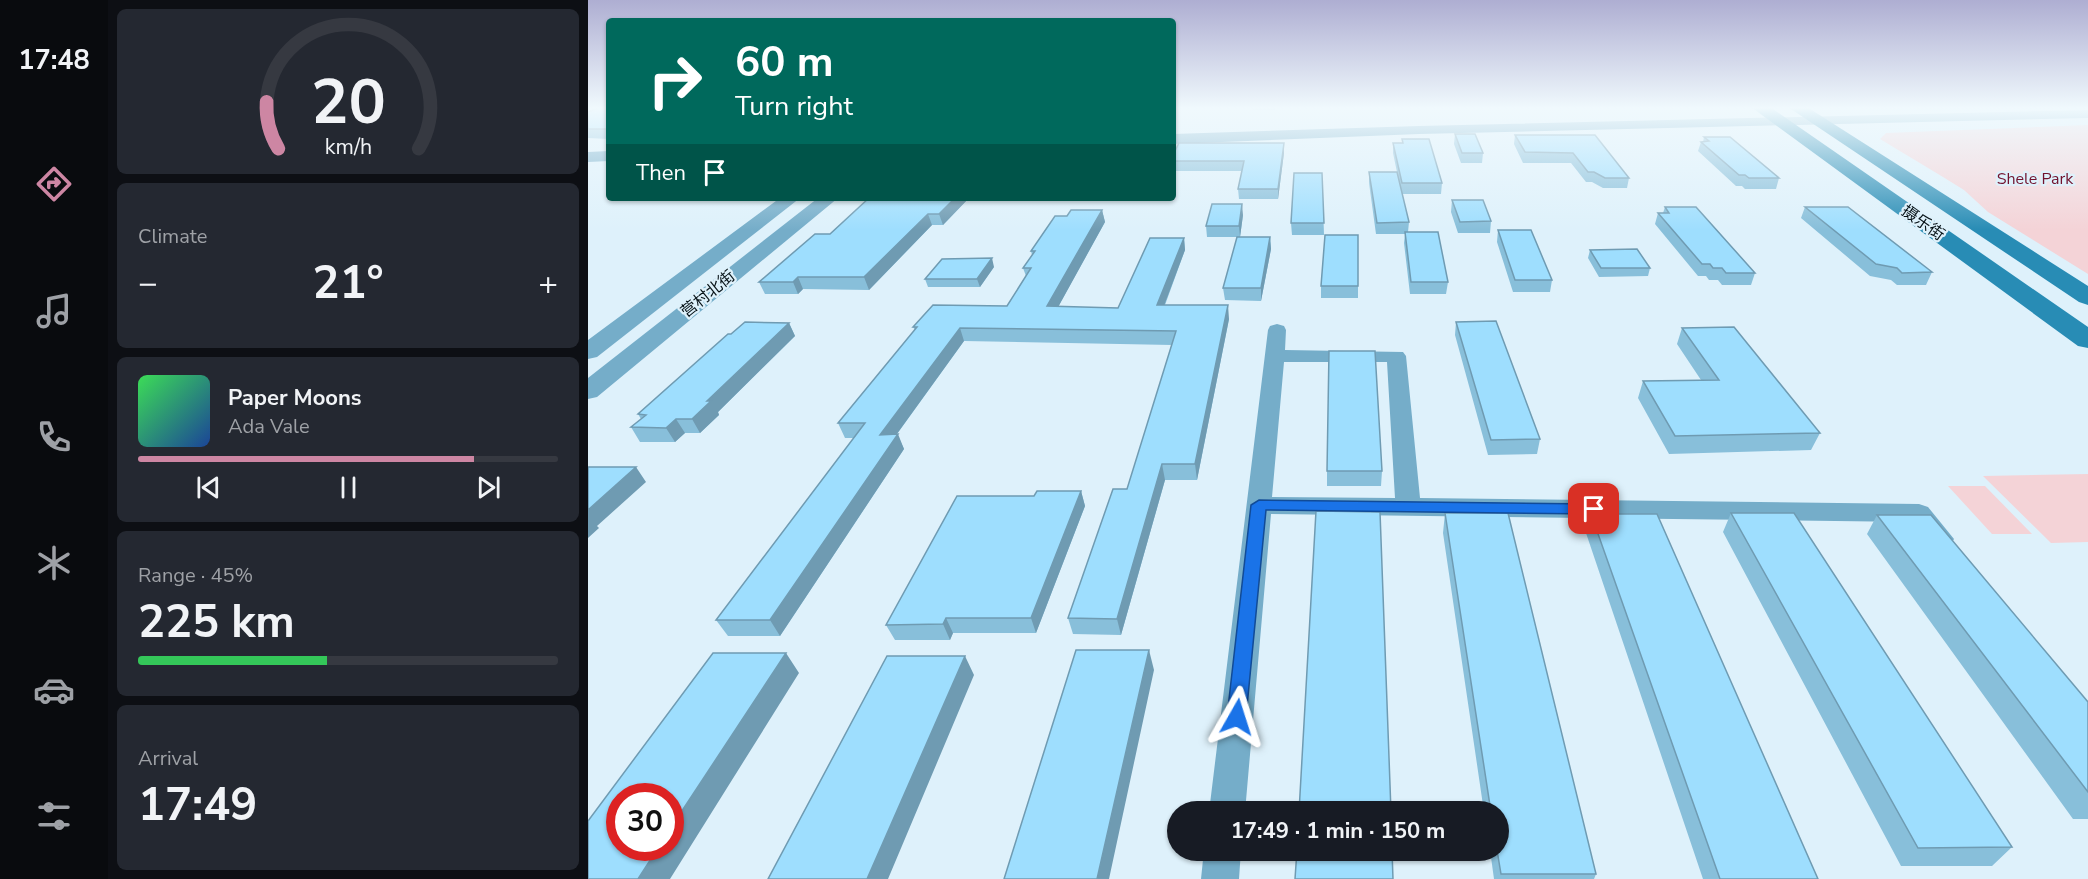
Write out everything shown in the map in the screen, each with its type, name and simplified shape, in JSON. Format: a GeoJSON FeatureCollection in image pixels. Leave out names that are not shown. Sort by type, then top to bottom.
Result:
{"type":"FeatureCollection","features":[{"type":"Feature","properties":{"kind":"main road","name":"摄乐街"},"geometry":{"type":"LineString","coordinates":[[1827,148],[2088,340]]}},
{"type":"Feature","properties":{"kind":"main road","name":"摄乐街"},"geometry":{"type":"LineString","coordinates":[[1860,148],[2088,297]]}},
{"type":"Feature","properties":{"kind":"street"},"geometry":{"type":"LineString","coordinates":[[588,159],[606,159]]}},
{"type":"Feature","properties":{"kind":"street","name":"营村北街"},"geometry":{"type":"LineString","coordinates":[[588,352],[787,201]]}},
{"type":"Feature","properties":{"kind":"street","name":"营村北街"},"geometry":{"type":"LineString","coordinates":[[588,391],[825,201]]}},
{"type":"Feature","properties":{"kind":"street"},"geometry":{"type":"LineString","coordinates":[[1228,801],[1276,343],[1396,356],[1408,507]]}},
{"type":"Feature","properties":{"kind":"street"},"geometry":{"type":"LineString","coordinates":[[1259,505],[1919,513],[1956,558]]}},
{"type":"Feature","properties":{"kind":"street"},"geometry":{"type":"LineString","coordinates":[[1220,879],[1222,861]]}},
{"type":"Feature","properties":{"kind":"green space","name":"Shele Park"},"geometry":{"type":"Polygon","coordinates":[[[1895,148],[2088,148],[2088,274],[1988,212],[1964,190],[1895,148]]]}},
{"type":"Feature","properties":{"kind":"green space"},"geometry":{"type":"Polygon","coordinates":[[[2088,474],[2088,542],[2051,543],[1983,476],[2088,474]]]}},
{"type":"Feature","properties":{"kind":"green space"},"geometry":{"type":"Polygon","coordinates":[[[1948,486],[1985,486],[2032,534],[1992,534],[1948,486]]]}},
{"type":"Feature","properties":{"kind":"building"},"geometry":{"type":"Polygon","coordinates":[[[1283,148],[1278,189],[1238,189],[1244,161],[1176,161],[1176,149],[1283,148]]]}},
{"type":"Feature","properties":{"kind":"building"},"geometry":{"type":"Polygon","coordinates":[[[1394,148],[1432,148],[1442,183],[1402,183],[1394,148]]]}},
{"type":"Feature","properties":{"kind":"building"},"geometry":{"type":"Polygon","coordinates":[[[1460,148],[1481,148],[1483,153],[1462,153],[1460,148]]]}},
{"type":"Feature","properties":{"kind":"building"},"geometry":{"type":"Polygon","coordinates":[[[1523,148],[1605,148],[1629,178],[1605,178],[1594,172],[1588,172],[1573,153],[1525,152],[1523,148]]]}},
{"type":"Feature","properties":{"kind":"building"},"geometry":{"type":"Polygon","coordinates":[[[1708,148],[1743,148],[1779,178],[1749,178],[1739,175],[1708,148]]]}},
{"type":"Feature","properties":{"kind":"building"},"geometry":{"type":"Polygon","coordinates":[[[1369,172],[1397,172],[1409,222],[1377,223],[1369,172]]]}},
{"type":"Feature","properties":{"kind":"building"},"geometry":{"type":"Polygon","coordinates":[[[1294,173],[1322,173],[1324,223],[1291,223],[1294,173]]]}},
{"type":"Feature","properties":{"kind":"building"},"geometry":{"type":"Polygon","coordinates":[[[1452,200],[1483,200],[1491,221],[1460,222],[1452,200]]]}},
{"type":"Feature","properties":{"kind":"building"},"geometry":{"type":"Polygon","coordinates":[[[866,201],[952,201],[939,214],[928,214],[864,277],[798,277],[793,282],[759,282],[815,234],[830,234],[866,201]]]}},
{"type":"Feature","properties":{"kind":"building"},"geometry":{"type":"Polygon","coordinates":[[[1212,204],[1242,204],[1239,226],[1206,226],[1212,204]]]}},
{"type":"Feature","properties":{"kind":"building"},"geometry":{"type":"Polygon","coordinates":[[[1665,207],[1696,207],[1755,273],[1726,273],[1722,268],[1702,264],[1658,213],[1669,213],[1665,207]]]}},
{"type":"Feature","properties":{"kind":"building"},"geometry":{"type":"Polygon","coordinates":[[[1805,207],[1848,207],[1932,272],[1902,273],[1897,268],[1876,264],[1805,207]]]}},
{"type":"Feature","properties":{"kind":"building"},"geometry":{"type":"Polygon","coordinates":[[[1071,210],[1102,210],[1047,306],[1118,308],[1150,238],[1184,238],[1157,305],[1228,305],[1195,464],[1162,464],[1117,619],[1068,618],[1113,489],[1127,489],[1176,331],[960,328],[880,435],[898,434],[770,620],[716,620],[865,423],[838,423],[917,327],[913,327],[933,305],[1007,306],[1031,268],[1023,268],[1035,251],[1031,251],[1055,216],[1067,216],[1071,210]]]}},
{"type":"Feature","properties":{"kind":"building"},"geometry":{"type":"Polygon","coordinates":[[[1498,230],[1531,230],[1552,280],[1515,280],[1498,230]]]}},
{"type":"Feature","properties":{"kind":"building"},"geometry":{"type":"Polygon","coordinates":[[[1405,232],[1438,232],[1448,282],[1411,282],[1405,232]]]}},
{"type":"Feature","properties":{"kind":"building"},"geometry":{"type":"Polygon","coordinates":[[[1325,235],[1358,235],[1358,286],[1321,286],[1325,235]]]}},
{"type":"Feature","properties":{"kind":"building"},"geometry":{"type":"Polygon","coordinates":[[[1237,237],[1270,237],[1261,288],[1223,288],[1237,237]]]}},
{"type":"Feature","properties":{"kind":"building"},"geometry":{"type":"Polygon","coordinates":[[[1637,249],[1650,268],[1601,268],[1590,250],[1637,249]]]}},
{"type":"Feature","properties":{"kind":"building"},"geometry":{"type":"Polygon","coordinates":[[[992,258],[977,279],[925,279],[942,259],[992,258]]]}},
{"type":"Feature","properties":{"kind":"building"},"geometry":{"type":"Polygon","coordinates":[[[1496,321],[1540,439],[1491,440],[1456,322],[1496,321]]]}},
{"type":"Feature","properties":{"kind":"building"},"geometry":{"type":"Polygon","coordinates":[[[745,322],[789,323],[707,401],[711,401],[692,419],[676,419],[666,428],[631,427],[646,415],[638,414],[728,334],[745,322]]]}},
{"type":"Feature","properties":{"kind":"building"},"geometry":{"type":"Polygon","coordinates":[[[1734,327],[1820,433],[1675,436],[1643,381],[1719,380],[1682,328],[1734,327]]]}},
{"type":"Feature","properties":{"kind":"building"},"geometry":{"type":"Polygon","coordinates":[[[1329,351],[1375,351],[1382,471],[1327,471],[1329,351]]]}},
{"type":"Feature","properties":{"kind":"building"},"geometry":{"type":"Polygon","coordinates":[[[588,467],[636,467],[588,510],[588,467]]]}},
{"type":"Feature","properties":{"kind":"building"},"geometry":{"type":"Polygon","coordinates":[[[1037,491],[1081,491],[1031,618],[946,618],[943,624],[886,625],[957,496],[1034,496],[1037,491]]]}},
{"type":"Feature","properties":{"kind":"building"},"geometry":{"type":"Polygon","coordinates":[[[1316,511],[1380,512],[1391,801],[1300,801],[1316,511]]]}},
{"type":"Feature","properties":{"kind":"building"},"geometry":{"type":"Polygon","coordinates":[[[1445,513],[1508,513],[1596,874],[1501,874],[1499,861],[1509,861],[1509,801],[1489,801],[1445,513]]]}},
{"type":"Feature","properties":{"kind":"building"},"geometry":{"type":"Polygon","coordinates":[[[1731,513],[1794,513],[2012,847],[1918,848],[1731,513]]]}},
{"type":"Feature","properties":{"kind":"building"},"geometry":{"type":"Polygon","coordinates":[[[1591,514],[1657,514],[1818,879],[1720,879],[1591,514]]]}},
{"type":"Feature","properties":{"kind":"building"},"geometry":{"type":"Polygon","coordinates":[[[1877,515],[1931,515],[2088,702],[2088,792],[1877,515]]]}},
{"type":"Feature","properties":{"kind":"building"},"geometry":{"type":"Polygon","coordinates":[[[1076,650],[1149,650],[1097,879],[1004,879],[1076,650]]]}},
{"type":"Feature","properties":{"kind":"building"},"geometry":{"type":"Polygon","coordinates":[[[713,653],[786,653],[684,808],[684,783],[616,783],[713,653]]]}},
{"type":"Feature","properties":{"kind":"building"},"geometry":{"type":"Polygon","coordinates":[[[887,656],[965,656],[867,879],[768,879],[887,656]]]}},
{"type":"Feature","properties":{"kind":"building"},"geometry":{"type":"Polygon","coordinates":[[[606,797],[606,861],[650,861],[638,879],[588,879],[588,821],[606,797]]]}},
{"type":"Feature","properties":{"kind":"building"},"geometry":{"type":"Polygon","coordinates":[[[1296,861],[1392,861],[1393,879],[1295,879],[1296,861]]]}},
{"type":"Feature","properties":{"kind":"route"},"geometry":{"type":"LineString","coordinates":[[1237,717],[1259,505],[1594,509]]}}]}
